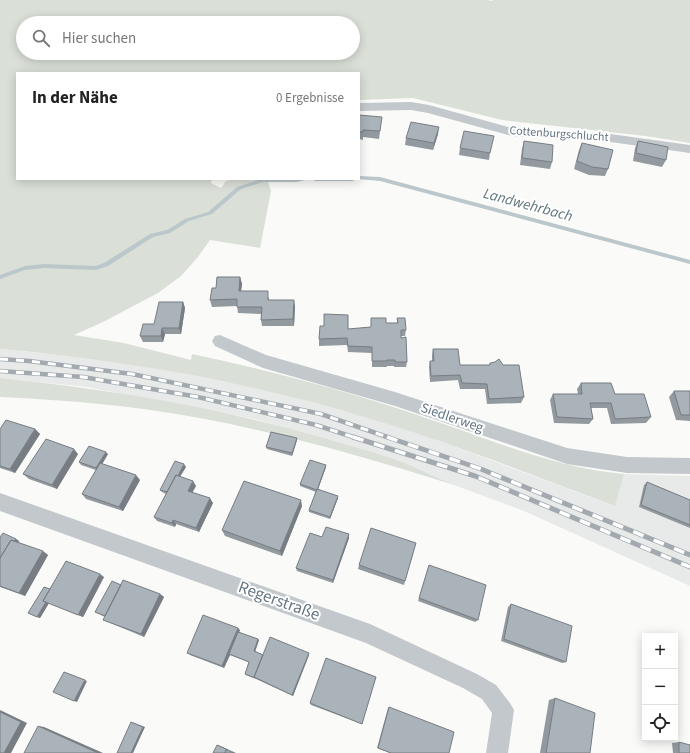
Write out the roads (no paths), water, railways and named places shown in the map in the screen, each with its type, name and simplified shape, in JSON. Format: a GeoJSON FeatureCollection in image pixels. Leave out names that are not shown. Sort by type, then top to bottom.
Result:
{"type":"FeatureCollection","features":[{"type":"Feature","properties":{"kind":"street","name":"Cottenburgschlucht"},"geometry":{"type":"LineString","coordinates":[[360,107],[411,106],[429,109],[512,132],[603,137],[690,149]]}},
{"type":"Feature","properties":{"kind":"street","name":"Siedlerweg"},"geometry":{"type":"LineString","coordinates":[[220,341],[262,362],[395,398],[567,456],[627,465],[690,466]]}},
{"type":"Feature","properties":{"kind":"street","name":"Regerstraße"},"geometry":{"type":"LineString","coordinates":[[0,502],[370,634],[470,681],[489,692],[503,710],[497,753]]}},
{"type":"Feature","properties":{"kind":"waterway","name":"Landwehrbach"},"geometry":{"type":"LineString","coordinates":[[360,178],[380,179],[690,262]]}},
{"type":"Feature","properties":{"kind":"waterway","name":"Landwehrbach"},"geometry":{"type":"LineString","coordinates":[[0,277],[25,268],[44,266],[96,268],[106,265],[152,235],[168,232],[187,220],[210,213],[239,188],[263,180]]}},
{"type":"Feature","properties":{"kind":"waterway","name":"Landwehrbach"},"geometry":{"type":"LineString","coordinates":[[263,180],[297,180]]}},
{"type":"Feature","properties":{"kind":"railway"},"geometry":{"type":"LineString","coordinates":[[0,359],[29,361],[132,374],[321,414],[390,438]]}},
{"type":"Feature","properties":{"kind":"railway"},"geometry":{"type":"LineString","coordinates":[[0,371],[83,377],[198,397],[316,425],[356,438]]}},
{"type":"Feature","properties":{"kind":"railway"},"geometry":{"type":"LineString","coordinates":[[353,437],[475,476],[690,567]]}},
{"type":"Feature","properties":{"kind":"railway"},"geometry":{"type":"LineString","coordinates":[[387,437],[481,469],[690,555]]}}]}
